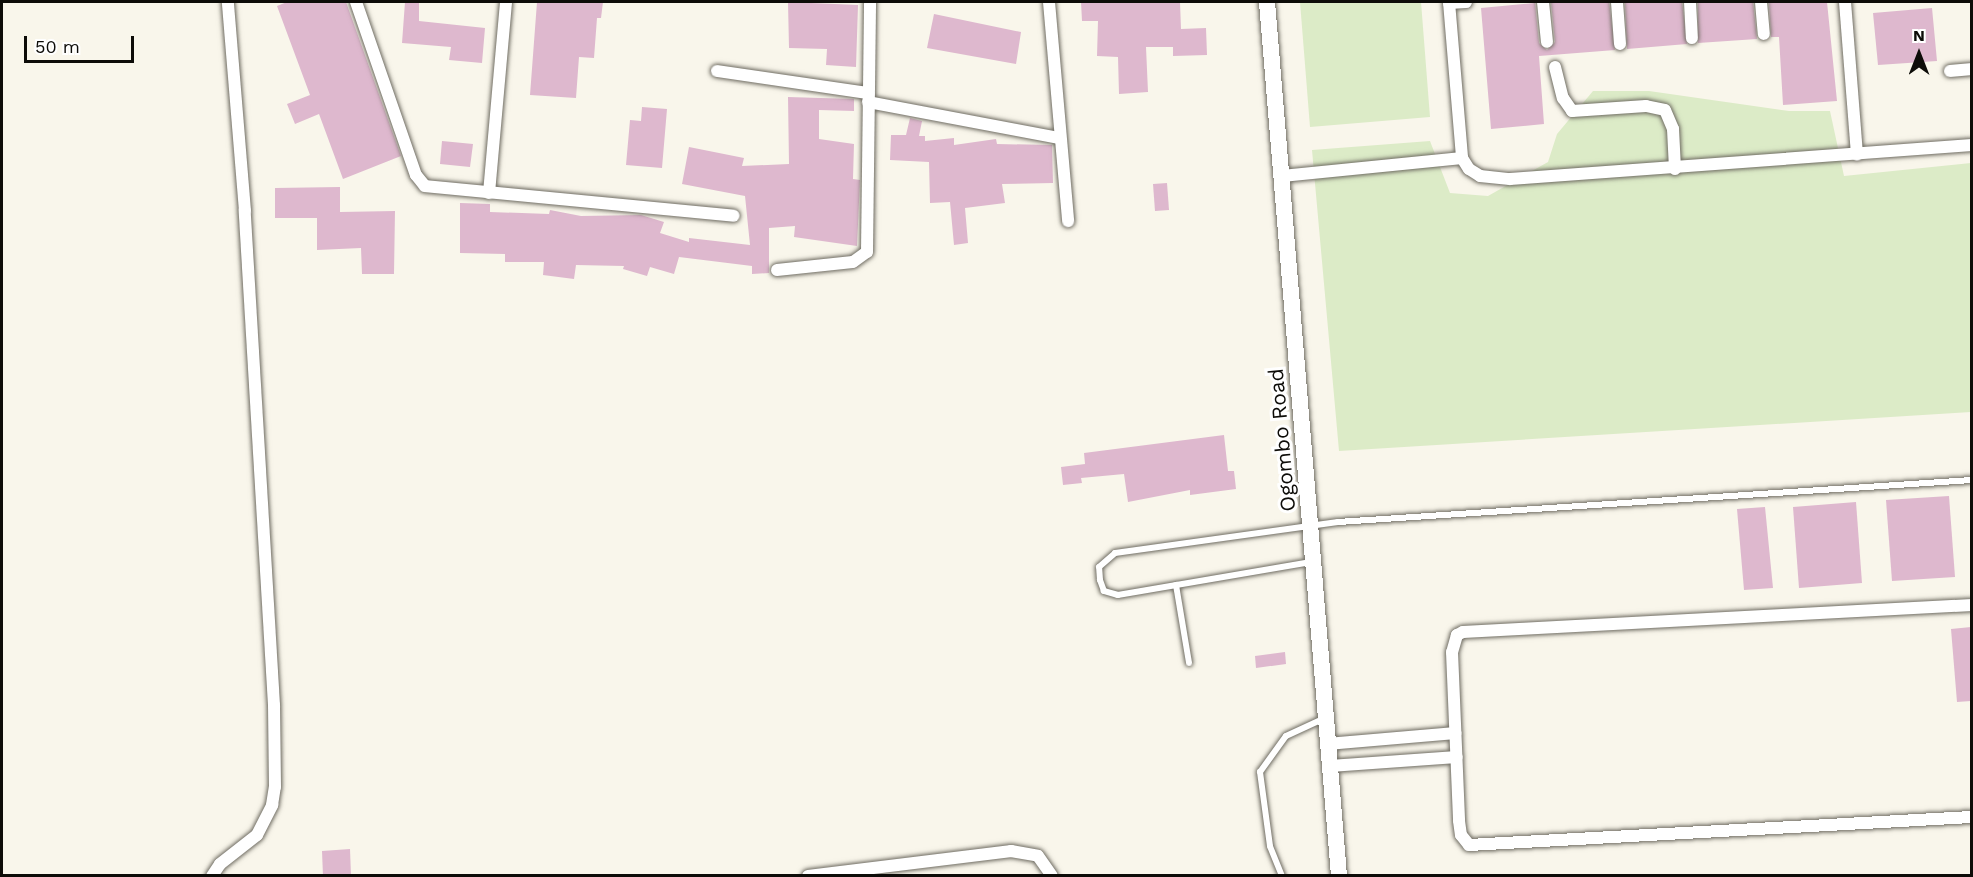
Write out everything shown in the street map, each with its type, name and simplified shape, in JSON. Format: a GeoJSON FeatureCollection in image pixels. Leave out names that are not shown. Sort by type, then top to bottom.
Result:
{"type":"FeatureCollection","features":[{"type":"Feature","properties":{"kind":"main road","name":"Ogombo Road"},"geometry":{"type":"LineString","coordinates":[[1267,2],[1313,526],[1325,718],[1339,876]]}},
{"type":"Feature","properties":{"kind":"street"},"geometry":{"type":"LineString","coordinates":[[212,876],[220,864],[257,835],[272,805],[275,787],[274,705],[259,440],[228,2]]}},
{"type":"Feature","properties":{"kind":"street"},"geometry":{"type":"LineString","coordinates":[[356,2],[419,180],[443,190],[734,216]]}},
{"type":"Feature","properties":{"kind":"street"},"geometry":{"type":"LineString","coordinates":[[489,193],[506,2]]}},
{"type":"Feature","properties":{"kind":"street"},"geometry":{"type":"LineString","coordinates":[[777,270],[853,262],[867,252],[870,2]]}},
{"type":"Feature","properties":{"kind":"street"},"geometry":{"type":"LineString","coordinates":[[1049,2],[1058,138],[1068,221]]}},
{"type":"Feature","properties":{"kind":"street"},"geometry":{"type":"LineString","coordinates":[[1466,2],[1449,2],[1461,158],[1476,175],[1491,179],[1675,169],[1971,145]]}},
{"type":"Feature","properties":{"kind":"street"},"geometry":{"type":"LineString","coordinates":[[1543,2],[1547,42]]}},
{"type":"Feature","properties":{"kind":"street"},"geometry":{"type":"LineString","coordinates":[[1617,2],[1620,45]]}},
{"type":"Feature","properties":{"kind":"street"},"geometry":{"type":"LineString","coordinates":[[1690,2],[1692,38]]}},
{"type":"Feature","properties":{"kind":"street"},"geometry":{"type":"LineString","coordinates":[[1761,2],[1764,34]]}},
{"type":"Feature","properties":{"kind":"street"},"geometry":{"type":"LineString","coordinates":[[1845,2],[1857,155]]}},
{"type":"Feature","properties":{"kind":"street"},"geometry":{"type":"LineString","coordinates":[[1555,67],[1563,98],[1572,111],[1646,106],[1665,110],[1672,129],[1675,169]]}},
{"type":"Feature","properties":{"kind":"street"},"geometry":{"type":"LineString","coordinates":[[1950,71],[1971,69]]}},
{"type":"Feature","properties":{"kind":"street"},"geometry":{"type":"LineString","coordinates":[[717,71],[868,98],[1058,138]]}},
{"type":"Feature","properties":{"kind":"street"},"geometry":{"type":"LineString","coordinates":[[1282,176],[1461,158]]}},
{"type":"Feature","properties":{"kind":"street"},"geometry":{"type":"LineString","coordinates":[[1971,605],[1463,632],[1457,635],[1452,652],[1461,835],[1469,845],[1971,817]]}},
{"type":"Feature","properties":{"kind":"street"},"geometry":{"type":"LineString","coordinates":[[1327,744],[1456,733]]}},
{"type":"Feature","properties":{"kind":"street"},"geometry":{"type":"LineString","coordinates":[[1330,766],[1457,757]]}},
{"type":"Feature","properties":{"kind":"street"},"geometry":{"type":"LineString","coordinates":[[808,876],[1011,851],[1038,856],[1052,876]]}},
{"type":"Feature","properties":{"kind":"lane"},"geometry":{"type":"LineString","coordinates":[[1315,561],[1118,595],[1104,591],[1099,567],[1115,554],[1313,526],[1971,480]]}},
{"type":"Feature","properties":{"kind":"lane"},"geometry":{"type":"LineString","coordinates":[[1176,585],[1189,663]]}},
{"type":"Feature","properties":{"kind":"lane"},"geometry":{"type":"LineString","coordinates":[[1282,876],[1270,846],[1260,772],[1269,753],[1286,736],[1325,718]]}},
{"type":"Feature","properties":{"kind":"green space"},"geometry":{"type":"Polygon","coordinates":[[[1300,2],[1421,2],[1430,117],[1310,127],[1300,2]]]}},
{"type":"Feature","properties":{"kind":"green space"},"geometry":{"type":"Polygon","coordinates":[[[1593,91],[1649,91],[1789,111],[1830,111],[1844,176],[1971,163],[1971,412],[1339,451],[1312,150],[1430,141],[1450,193],[1488,196],[1548,162],[1557,134],[1593,91]]]}},
{"type":"Feature","properties":{"kind":"building"},"geometry":{"type":"Polygon","coordinates":[[[287,2],[346,2],[401,156],[343,179],[319,114],[295,124],[287,104],[310,95],[277,6],[287,2]]]}},
{"type":"Feature","properties":{"kind":"building"},"geometry":{"type":"Polygon","coordinates":[[[405,2],[419,2],[419,21],[485,28],[482,63],[449,60],[451,47],[402,43],[405,2]]]}},
{"type":"Feature","properties":{"kind":"building"},"geometry":{"type":"Polygon","coordinates":[[[537,2],[603,2],[601,18],[597,18],[594,58],[579,57],[576,98],[530,95],[537,2]]]}},
{"type":"Feature","properties":{"kind":"building"},"geometry":{"type":"Polygon","coordinates":[[[788,2],[858,5],[856,67],[826,65],[827,49],[789,48],[788,2]]]}},
{"type":"Feature","properties":{"kind":"building"},"geometry":{"type":"Polygon","coordinates":[[[1081,2],[1180,2],[1181,29],[1206,28],[1207,55],[1173,56],[1173,47],[1146,47],[1148,92],[1119,94],[1118,57],[1097,56],[1098,21],[1082,21],[1081,2]]]}},
{"type":"Feature","properties":{"kind":"building"},"geometry":{"type":"Polygon","coordinates":[[[1551,2],[1609,2],[1615,50],[1539,56],[1544,124],[1491,129],[1481,8],[1535,3],[1539,43],[1547,50],[1555,42],[1551,2]]]}},
{"type":"Feature","properties":{"kind":"building"},"geometry":{"type":"Polygon","coordinates":[[[1625,2],[1682,2],[1687,44],[1627,49],[1625,2]]]}},
{"type":"Feature","properties":{"kind":"building"},"geometry":{"type":"Polygon","coordinates":[[[1698,2],[1753,2],[1757,39],[1698,43],[1698,2]]]}},
{"type":"Feature","properties":{"kind":"building"},"geometry":{"type":"Polygon","coordinates":[[[1769,2],[1827,2],[1837,101],[1783,105],[1779,37],[1771,37],[1769,2]]]}},
{"type":"Feature","properties":{"kind":"building"},"geometry":{"type":"Polygon","coordinates":[[[1932,8],[1937,61],[1878,65],[1873,13],[1932,8]]]}},
{"type":"Feature","properties":{"kind":"building"},"geometry":{"type":"Polygon","coordinates":[[[934,14],[1021,32],[1016,64],[927,48],[934,14]]]}},
{"type":"Feature","properties":{"kind":"building"},"geometry":{"type":"Polygon","coordinates":[[[788,97],[854,99],[854,111],[819,110],[819,139],[854,144],[853,179],[860,180],[857,246],[794,237],[795,226],[769,228],[769,273],[752,274],[752,266],[679,257],[674,274],[650,267],[647,276],[623,269],[624,266],[576,265],[574,279],[543,275],[544,262],[505,262],[505,254],[460,253],[460,203],[490,204],[490,212],[549,214],[550,210],[581,216],[641,215],[664,222],[660,233],[689,242],[689,238],[750,245],[745,196],[682,184],[689,147],[744,158],[742,166],[789,164],[788,97]]]}},
{"type":"Feature","properties":{"kind":"building"},"geometry":{"type":"Polygon","coordinates":[[[642,107],[667,109],[662,168],[626,165],[630,120],[641,121],[642,107]]]}},
{"type":"Feature","properties":{"kind":"building"},"geometry":{"type":"Polygon","coordinates":[[[910,118],[922,121],[919,136],[925,136],[925,141],[954,138],[954,145],[996,139],[997,144],[1052,145],[1053,183],[1002,184],[1005,203],[965,208],[968,243],[954,245],[950,202],[930,203],[929,162],[890,160],[891,135],[906,135],[910,118]]]}},
{"type":"Feature","properties":{"kind":"building"},"geometry":{"type":"Polygon","coordinates":[[[442,141],[473,144],[470,167],[440,164],[442,141]]]}},
{"type":"Feature","properties":{"kind":"building"},"geometry":{"type":"Polygon","coordinates":[[[1167,183],[1169,210],[1155,211],[1153,184],[1167,183]]]}},
{"type":"Feature","properties":{"kind":"building"},"geometry":{"type":"Polygon","coordinates":[[[340,187],[340,212],[395,211],[394,274],[362,274],[361,248],[317,250],[317,218],[275,218],[275,188],[340,187]]]}},
{"type":"Feature","properties":{"kind":"building"},"geometry":{"type":"Polygon","coordinates":[[[1224,435],[1228,471],[1234,471],[1236,489],[1190,495],[1190,490],[1128,502],[1124,474],[1081,478],[1082,483],[1063,485],[1061,467],[1085,464],[1084,453],[1224,435]]]}},
{"type":"Feature","properties":{"kind":"building"},"geometry":{"type":"Polygon","coordinates":[[[1949,496],[1955,577],[1892,581],[1886,500],[1949,496]]]}},
{"type":"Feature","properties":{"kind":"building"},"geometry":{"type":"Polygon","coordinates":[[[1856,502],[1862,583],[1799,588],[1793,507],[1856,502]]]}},
{"type":"Feature","properties":{"kind":"building"},"geometry":{"type":"Polygon","coordinates":[[[1765,507],[1773,588],[1744,590],[1737,509],[1765,507]]]}},
{"type":"Feature","properties":{"kind":"building"},"geometry":{"type":"Polygon","coordinates":[[[1971,627],[1971,701],[1957,702],[1951,629],[1971,627]]]}},
{"type":"Feature","properties":{"kind":"building"},"geometry":{"type":"Polygon","coordinates":[[[1285,652],[1286,664],[1256,668],[1255,656],[1285,652]]]}},
{"type":"Feature","properties":{"kind":"building"},"geometry":{"type":"Polygon","coordinates":[[[350,849],[351,876],[323,876],[322,851],[350,849]]]}}]}
